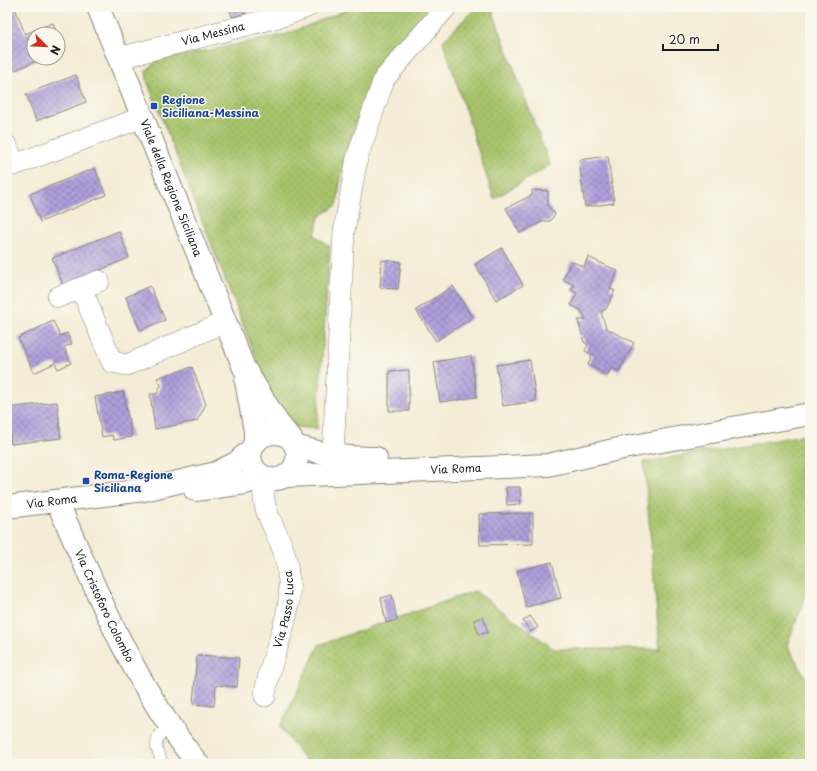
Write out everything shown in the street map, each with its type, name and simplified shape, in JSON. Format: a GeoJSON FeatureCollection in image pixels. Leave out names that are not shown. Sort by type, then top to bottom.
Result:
{"type":"FeatureCollection","features":[{"type":"Feature","properties":{"kind":"street","name":"Viale della Regione Siciliana"},"geometry":{"type":"LineString","coordinates":[[98,7],[244,368]]}},
{"type":"Feature","properties":{"kind":"street","name":"Via Messina"},"geometry":{"type":"LineString","coordinates":[[119,58],[286,15],[307,7]]}},
{"type":"Feature","properties":{"kind":"street"},"geometry":{"type":"LineString","coordinates":[[333,456],[344,231],[356,158],[384,78],[446,7]]}},
{"type":"Feature","properties":{"kind":"street"},"geometry":{"type":"LineString","coordinates":[[7,146],[14,165],[143,117]]}},
{"type":"Feature","properties":{"kind":"street"},"geometry":{"type":"LineString","coordinates":[[58,297],[90,285],[112,362],[128,365],[225,322]]}},
{"type":"Feature","properties":{"kind":"street"},"geometry":{"type":"LineString","coordinates":[[244,368],[291,441],[297,462],[273,477],[253,466],[255,431],[244,368]]}},
{"type":"Feature","properties":{"kind":"street","name":"Via Roma"},"geometry":{"type":"LineString","coordinates":[[7,507],[144,490],[192,491],[273,477],[548,465],[623,448],[810,414]]}},
{"type":"Feature","properties":{"kind":"street"},"geometry":{"type":"LineString","coordinates":[[144,490],[216,473],[236,463],[266,434],[273,432],[291,441]]}},
{"type":"Feature","properties":{"kind":"street","name":"Via Roma"},"geometry":{"type":"LineString","coordinates":[[291,441],[333,456],[358,458],[623,448]]}},
{"type":"Feature","properties":{"kind":"street","name":"Via Passo Luca"},"geometry":{"type":"LineString","coordinates":[[265,696],[267,679],[286,619],[290,592],[283,547],[266,513],[264,485],[273,477]]}},
{"type":"Feature","properties":{"kind":"street","name":"Via Cristoforo Colombo"},"geometry":{"type":"LineString","coordinates":[[57,501],[110,622],[157,708],[198,764]]}},
{"type":"Feature","properties":{"kind":"lane"},"geometry":{"type":"LineString","coordinates":[[163,764],[156,747],[158,736],[171,728]]}},
{"type":"Feature","properties":{"kind":"green space"},"geometry":{"type":"Polygon","coordinates":[[[354,7],[433,7],[375,76],[344,156],[337,205],[319,217],[315,235],[330,247],[317,429],[294,427],[272,398],[147,81],[146,71],[156,61],[287,34],[354,7]]]}},
{"type":"Feature","properties":{"kind":"green space"},"geometry":{"type":"Polygon","coordinates":[[[476,7],[491,7],[550,165],[494,199],[443,41],[476,7]]]}},
{"type":"Feature","properties":{"kind":"green space"},"geometry":{"type":"Polygon","coordinates":[[[810,434],[810,585],[787,645],[810,685],[810,764],[308,764],[280,727],[319,645],[475,591],[554,649],[660,649],[644,462],[810,434]]]}},
{"type":"Feature","properties":{"kind":"building"},"geometry":{"type":"Polygon","coordinates":[[[229,7],[244,7],[246,13],[232,17],[229,7]]]}},
{"type":"Feature","properties":{"kind":"building"},"geometry":{"type":"Polygon","coordinates":[[[15,8],[26,34],[26,65],[15,70],[7,51],[7,11],[15,8]]]}},
{"type":"Feature","properties":{"kind":"building"},"geometry":{"type":"Polygon","coordinates":[[[53,23],[54,26],[45,26],[53,23]]]}},
{"type":"Feature","properties":{"kind":"building"},"geometry":{"type":"Polygon","coordinates":[[[76,75],[86,102],[36,121],[26,94],[76,75]]]}},
{"type":"Feature","properties":{"kind":"building"},"geometry":{"type":"Polygon","coordinates":[[[608,156],[614,203],[585,207],[579,160],[608,156]]]}},
{"type":"Feature","properties":{"kind":"building"},"geometry":{"type":"Polygon","coordinates":[[[95,168],[106,195],[40,222],[30,194],[95,168]]]}},
{"type":"Feature","properties":{"kind":"building"},"geometry":{"type":"Polygon","coordinates":[[[532,190],[548,191],[548,206],[555,214],[550,221],[544,221],[520,233],[506,208],[532,195],[532,190]]]}},
{"type":"Feature","properties":{"kind":"building"},"geometry":{"type":"Polygon","coordinates":[[[119,231],[129,258],[63,285],[52,258],[119,231]]]}},
{"type":"Feature","properties":{"kind":"building"},"geometry":{"type":"Polygon","coordinates":[[[502,248],[523,285],[496,300],[475,264],[502,248]]]}},
{"type":"Feature","properties":{"kind":"building"},"geometry":{"type":"Polygon","coordinates":[[[588,257],[618,271],[610,289],[615,291],[606,309],[601,312],[606,328],[634,343],[619,371],[612,368],[607,375],[588,365],[592,355],[585,351],[588,345],[584,342],[578,320],[586,320],[581,310],[571,305],[577,293],[571,290],[574,285],[563,280],[571,261],[584,267],[588,257]]]}},
{"type":"Feature","properties":{"kind":"building"},"geometry":{"type":"Polygon","coordinates":[[[382,260],[401,262],[398,289],[380,288],[382,260]]]}},
{"type":"Feature","properties":{"kind":"building"},"geometry":{"type":"Polygon","coordinates":[[[150,286],[165,320],[140,330],[126,297],[150,286]]]}},
{"type":"Feature","properties":{"kind":"building"},"geometry":{"type":"Polygon","coordinates":[[[453,286],[472,318],[436,341],[416,310],[453,286]]]}},
{"type":"Feature","properties":{"kind":"building"},"geometry":{"type":"Polygon","coordinates":[[[53,321],[60,336],[67,333],[72,344],[64,347],[71,363],[58,369],[55,363],[34,373],[18,338],[53,321]]]}},
{"type":"Feature","properties":{"kind":"building"},"geometry":{"type":"Polygon","coordinates":[[[471,356],[477,397],[440,402],[434,362],[471,356]]]}},
{"type":"Feature","properties":{"kind":"building"},"geometry":{"type":"Polygon","coordinates":[[[530,360],[536,401],[503,406],[496,365],[530,360]]]}},
{"type":"Feature","properties":{"kind":"building"},"geometry":{"type":"Polygon","coordinates":[[[192,367],[206,404],[197,421],[155,429],[150,394],[157,394],[161,385],[157,378],[192,367]]]}},
{"type":"Feature","properties":{"kind":"building"},"geometry":{"type":"Polygon","coordinates":[[[409,370],[409,411],[389,411],[389,371],[409,370]]]}},
{"type":"Feature","properties":{"kind":"building"},"geometry":{"type":"Polygon","coordinates":[[[123,392],[132,437],[114,440],[112,435],[102,437],[95,397],[123,392]]]}},
{"type":"Feature","properties":{"kind":"building"},"geometry":{"type":"Polygon","coordinates":[[[57,402],[61,438],[11,444],[7,408],[57,402]]]}},
{"type":"Feature","properties":{"kind":"building"},"geometry":{"type":"Polygon","coordinates":[[[506,487],[520,487],[521,504],[507,505],[506,487]]]}},
{"type":"Feature","properties":{"kind":"building"},"geometry":{"type":"Polygon","coordinates":[[[533,513],[533,544],[480,545],[479,514],[533,513]]]}},
{"type":"Feature","properties":{"kind":"building"},"geometry":{"type":"Polygon","coordinates":[[[552,562],[561,598],[526,607],[517,571],[552,562]]]}},
{"type":"Feature","properties":{"kind":"building"},"geometry":{"type":"Polygon","coordinates":[[[392,595],[397,620],[386,623],[381,598],[392,595]]]}},
{"type":"Feature","properties":{"kind":"building"},"geometry":{"type":"Polygon","coordinates":[[[530,616],[538,627],[531,632],[523,621],[530,616]]]}},
{"type":"Feature","properties":{"kind":"building"},"geometry":{"type":"Polygon","coordinates":[[[483,617],[488,632],[479,635],[474,620],[483,617]]]}},
{"type":"Feature","properties":{"kind":"building"},"geometry":{"type":"Polygon","coordinates":[[[197,655],[239,658],[237,687],[216,685],[214,706],[193,704],[197,655]]]}},
{"type":"Feature","properties":{"kind":"place","name":"Regione Siciliana-Messina"},"geometry":{"type":"Point","coordinates":[154,106]}},
{"type":"Feature","properties":{"kind":"place","name":"Roma-Regione Siciliana"},"geometry":{"type":"Point","coordinates":[86,481]}}]}
